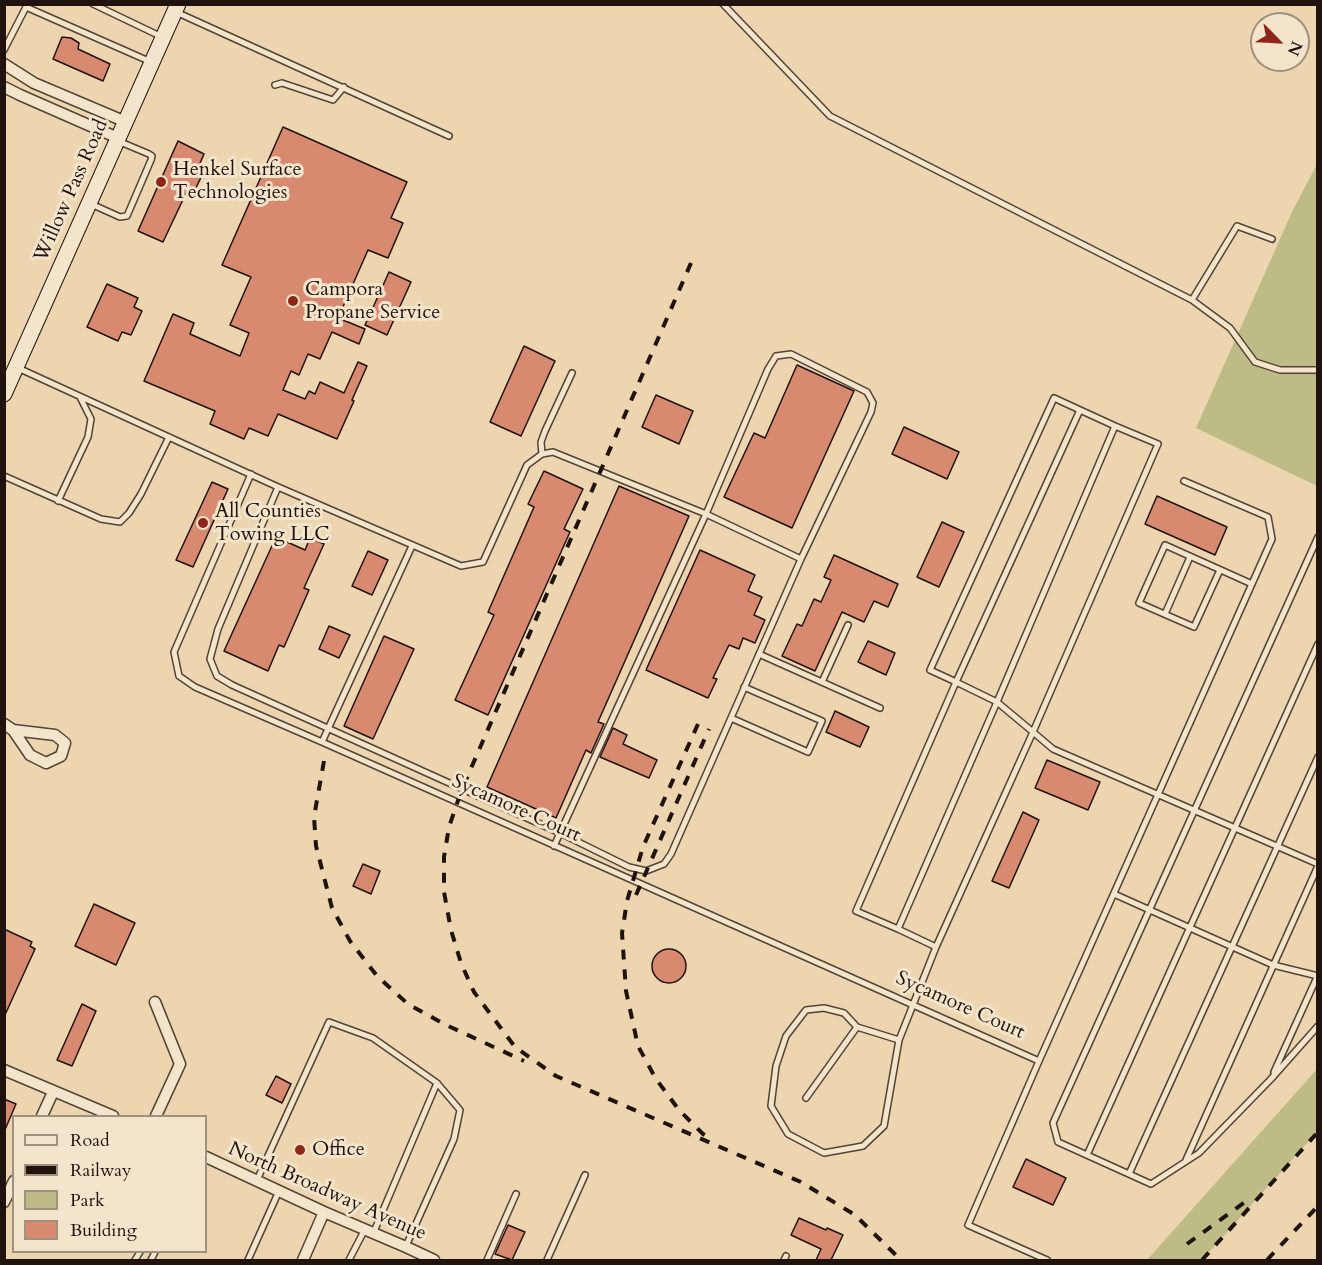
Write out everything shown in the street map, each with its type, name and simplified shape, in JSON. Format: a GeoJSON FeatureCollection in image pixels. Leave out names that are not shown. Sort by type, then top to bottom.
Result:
{"type":"FeatureCollection","features":[{"type":"Feature","properties":{"kind":"main road","name":"Willow Pass Road"},"geometry":{"type":"LineString","coordinates":[[4,394],[177,8]]}},
{"type":"Feature","properties":{"kind":"street"},"geometry":{"type":"LineString","coordinates":[[4,64],[34,83],[126,122]]}},
{"type":"Feature","properties":{"kind":"street"},"geometry":{"type":"LineString","coordinates":[[4,87],[118,140]]}},
{"type":"Feature","properties":{"kind":"street"},"geometry":{"type":"LineString","coordinates":[[9,727],[55,735],[65,743],[61,756],[46,763],[30,755],[9,727]]}},
{"type":"Feature","properties":{"kind":"street"},"geometry":{"type":"LineString","coordinates":[[155,1002],[180,1064],[156,1115]]}},
{"type":"Feature","properties":{"kind":"street"},"geometry":{"type":"LineString","coordinates":[[4,1070],[110,1115]]}},
{"type":"Feature","properties":{"kind":"street"},"geometry":{"type":"LineString","coordinates":[[42,1115],[53,1092]]}},
{"type":"Feature","properties":{"kind":"street","name":"North Broadway Avenue"},"geometry":{"type":"LineString","coordinates":[[207,1157],[324,1212],[406,1246],[428,1259]]}},
{"type":"Feature","properties":{"kind":"street"},"geometry":{"type":"LineString","coordinates":[[4,1202],[12,1185]]}},
{"type":"Feature","properties":{"kind":"street"},"geometry":{"type":"LineString","coordinates":[[303,1260],[324,1212]]}},
{"type":"Feature","properties":{"kind":"lane"},"geometry":{"type":"LineString","coordinates":[[93,4],[163,38]]}},
{"type":"Feature","properties":{"kind":"lane"},"geometry":{"type":"LineString","coordinates":[[723,4],[830,116],[1192,300],[1230,328],[1255,362],[1280,370],[1317,370]]}},
{"type":"Feature","properties":{"kind":"lane"},"geometry":{"type":"LineString","coordinates":[[4,50],[26,6],[152,62]]}},
{"type":"Feature","properties":{"kind":"lane"},"geometry":{"type":"LineString","coordinates":[[177,8],[450,136]]}},
{"type":"Feature","properties":{"kind":"lane"},"geometry":{"type":"LineString","coordinates":[[275,85],[282,83],[333,100],[344,87]]}},
{"type":"Feature","properties":{"kind":"lane"},"geometry":{"type":"LineString","coordinates":[[90,203],[120,217],[127,216],[152,156],[118,140]]}},
{"type":"Feature","properties":{"kind":"lane"},"geometry":{"type":"LineString","coordinates":[[1192,300],[1237,226],[1272,239]]}},
{"type":"Feature","properties":{"kind":"lane"},"geometry":{"type":"LineString","coordinates":[[278,487],[218,628],[210,659],[217,676],[328,729],[560,833],[635,869],[646,872],[664,864],[671,854],[801,558],[871,412],[873,403],[867,392],[791,354],[776,356],[768,369],[706,514],[560,833],[554,846]]}},
{"type":"Feature","properties":{"kind":"lane"},"geometry":{"type":"LineString","coordinates":[[16,367],[278,487],[461,566],[483,561],[527,465],[542,454],[553,452],[706,514],[801,558]]}},
{"type":"Feature","properties":{"kind":"lane"},"geometry":{"type":"LineString","coordinates":[[542,454],[541,442],[545,431],[572,373]]}},
{"type":"Feature","properties":{"kind":"lane"},"geometry":{"type":"LineString","coordinates":[[58,501],[88,437],[91,419],[79,396]]}},
{"type":"Feature","properties":{"kind":"lane"},"geometry":{"type":"LineString","coordinates":[[899,1040],[857,1027],[844,1013],[824,1008],[806,1010],[786,1036],[776,1066],[771,1106],[788,1134],[824,1152],[863,1146],[884,1126],[899,1040],[936,947],[1033,732],[1158,444],[1054,398],[930,670],[997,702],[1033,732],[1053,749],[1317,865],[1185,1163]]}},
{"type":"Feature","properties":{"kind":"lane"},"geometry":{"type":"LineString","coordinates":[[936,947],[856,910],[1080,410]]}},
{"type":"Feature","properties":{"kind":"lane"},"geometry":{"type":"LineString","coordinates":[[897,929],[1115,426]]}},
{"type":"Feature","properties":{"kind":"lane"},"geometry":{"type":"LineString","coordinates":[[4,476],[101,519],[120,522],[129,513],[141,494],[169,437]]}},
{"type":"Feature","properties":{"kind":"lane","name":"Sycamore Court"},"geometry":{"type":"LineString","coordinates":[[250,474],[174,652],[179,676],[195,687],[1039,1061]]}},
{"type":"Feature","properties":{"kind":"lane"},"geometry":{"type":"LineString","coordinates":[[1047,1260],[968,1225],[1272,539],[1268,517],[1184,481]]}},
{"type":"Feature","properties":{"kind":"lane"},"geometry":{"type":"LineString","coordinates":[[1317,537],[1053,1123],[1058,1142],[1151,1184],[1199,1153],[1271,1079],[1317,1026]]}},
{"type":"Feature","properties":{"kind":"lane"},"geometry":{"type":"LineString","coordinates":[[1220,570],[1194,627],[1139,603],[1165,545],[1252,584]]}},
{"type":"Feature","properties":{"kind":"lane"},"geometry":{"type":"LineString","coordinates":[[322,742],[412,546]]}},
{"type":"Feature","properties":{"kind":"lane"},"geometry":{"type":"LineString","coordinates":[[1165,614],[1190,556]]}},
{"type":"Feature","properties":{"kind":"lane"},"geometry":{"type":"LineString","coordinates":[[822,682],[848,625]]}},
{"type":"Feature","properties":{"kind":"lane"},"geometry":{"type":"LineString","coordinates":[[1087,1155],[1317,644]]}},
{"type":"Feature","properties":{"kind":"lane"},"geometry":{"type":"LineString","coordinates":[[759,654],[880,708]]}},
{"type":"Feature","properties":{"kind":"lane"},"geometry":{"type":"LineString","coordinates":[[731,718],[808,752],[822,721],[744,687]]}},
{"type":"Feature","properties":{"kind":"lane"},"geometry":{"type":"LineString","coordinates":[[1129,1174],[1317,757]]}},
{"type":"Feature","properties":{"kind":"lane"},"geometry":{"type":"LineString","coordinates":[[1114,894],[1273,965],[1317,976],[1271,1079]]}},
{"type":"Feature","properties":{"kind":"lane"},"geometry":{"type":"LineString","coordinates":[[257,1180],[329,1022],[373,1038],[437,1083],[460,1110],[454,1139],[406,1246]]}},
{"type":"Feature","properties":{"kind":"lane"},"geometry":{"type":"LineString","coordinates":[[806,1098],[857,1027]]}},
{"type":"Feature","properties":{"kind":"lane"},"geometry":{"type":"LineString","coordinates":[[349,1260],[369,1232],[437,1083]]}},
{"type":"Feature","properties":{"kind":"lane"},"geometry":{"type":"LineString","coordinates":[[547,1260],[585,1175]]}},
{"type":"Feature","properties":{"kind":"lane"},"geometry":{"type":"LineString","coordinates":[[248,1260],[279,1191]]}},
{"type":"Feature","properties":{"kind":"lane"},"geometry":{"type":"LineString","coordinates":[[487,1260],[516,1194]]}},
{"type":"Feature","properties":{"kind":"green space"},"geometry":{"type":"Polygon","coordinates":[[[1317,164],[1317,486],[1196,428],[1292,212],[1317,164]]]}},
{"type":"Feature","properties":{"kind":"green space"},"geometry":{"type":"Polygon","coordinates":[[[1317,1069],[1317,1132],[1202,1260],[1147,1260],[1317,1069]]]}},
{"type":"Feature","properties":{"kind":"building"},"geometry":{"type":"Polygon","coordinates":[[[62,37],[71,38],[79,43],[78,49],[110,64],[103,81],[53,59],[62,37]]]}},
{"type":"Feature","properties":{"kind":"building","name":"Campora Propane Service"},"geometry":{"type":"Polygon","coordinates":[[[283,127],[407,182],[391,218],[403,223],[388,258],[368,250],[338,318],[365,329],[359,344],[332,332],[320,359],[308,354],[299,375],[291,371],[283,390],[305,399],[309,391],[315,394],[320,382],[344,393],[358,362],[367,366],[337,439],[278,414],[268,436],[249,428],[244,439],[210,424],[215,411],[144,381],[173,314],[194,323],[190,334],[240,356],[249,333],[230,325],[251,277],[222,265],[283,127]]]}},
{"type":"Feature","properties":{"kind":"building"},"geometry":{"type":"Polygon","coordinates":[[[178,141],[204,154],[198,168],[204,171],[194,192],[188,189],[163,242],[138,231],[178,141]]]}},
{"type":"Feature","properties":{"kind":"building"},"geometry":{"type":"Polygon","coordinates":[[[389,272],[411,282],[387,335],[365,325],[389,272]]]}},
{"type":"Feature","properties":{"kind":"building"},"geometry":{"type":"Polygon","coordinates":[[[107,284],[138,298],[134,307],[142,311],[131,335],[122,332],[118,341],[87,327],[107,284]]]}},
{"type":"Feature","properties":{"kind":"building"},"geometry":{"type":"Polygon","coordinates":[[[524,346],[555,361],[521,436],[490,422],[524,346]]]}},
{"type":"Feature","properties":{"kind":"building"},"geometry":{"type":"Polygon","coordinates":[[[797,365],[854,391],[792,528],[724,497],[754,433],[765,438],[797,365]]]}},
{"type":"Feature","properties":{"kind":"building"},"geometry":{"type":"Polygon","coordinates":[[[656,395],[693,411],[679,444],[642,427],[656,395]]]}},
{"type":"Feature","properties":{"kind":"building"},"geometry":{"type":"Polygon","coordinates":[[[904,427],[959,452],[947,479],[892,454],[904,427]]]}},
{"type":"Feature","properties":{"kind":"building"},"geometry":{"type":"Polygon","coordinates":[[[544,471],[583,489],[564,529],[570,532],[488,715],[455,700],[494,615],[488,612],[534,507],[528,504],[544,471]]]}},
{"type":"Feature","properties":{"kind":"building"},"geometry":{"type":"Polygon","coordinates":[[[212,482],[228,489],[193,567],[176,560],[212,482]]]}},
{"type":"Feature","properties":{"kind":"building"},"geometry":{"type":"Polygon","coordinates":[[[619,486],[689,516],[598,722],[604,724],[591,753],[586,750],[556,818],[487,787],[619,486]]]}},
{"type":"Feature","properties":{"kind":"building"},"geometry":{"type":"Polygon","coordinates":[[[1157,496],[1227,527],[1215,555],[1145,524],[1157,496]]]}},
{"type":"Feature","properties":{"kind":"building"},"geometry":{"type":"Polygon","coordinates":[[[942,522],[964,532],[939,587],[917,577],[942,522]]]}},
{"type":"Feature","properties":{"kind":"building"},"geometry":{"type":"Polygon","coordinates":[[[276,537],[305,550],[310,538],[324,544],[304,588],[309,590],[284,647],[279,645],[268,671],[224,651],[276,537]]]}},
{"type":"Feature","properties":{"kind":"building"},"geometry":{"type":"Polygon","coordinates":[[[700,550],[755,575],[748,591],[762,597],[754,615],[765,620],[755,643],[743,638],[739,649],[729,645],[713,678],[717,679],[708,698],[646,670],[700,550]]]}},
{"type":"Feature","properties":{"kind":"building"},"geometry":{"type":"Polygon","coordinates":[[[368,551],[388,560],[372,595],[352,586],[368,551]]]}},
{"type":"Feature","properties":{"kind":"building"},"geometry":{"type":"Polygon","coordinates":[[[834,555],[898,584],[888,607],[874,601],[864,622],[842,612],[815,671],[782,656],[797,624],[802,626],[814,599],[821,602],[831,580],[824,577],[834,555]]]}},
{"type":"Feature","properties":{"kind":"building"},"geometry":{"type":"Polygon","coordinates":[[[329,626],[350,635],[339,658],[319,649],[329,626]]]}},
{"type":"Feature","properties":{"kind":"building"},"geometry":{"type":"Polygon","coordinates":[[[384,636],[414,649],[373,739],[344,726],[384,636]]]}},
{"type":"Feature","properties":{"kind":"building"},"geometry":{"type":"Polygon","coordinates":[[[868,641],[895,653],[886,675],[858,662],[868,641]]]}},
{"type":"Feature","properties":{"kind":"building"},"geometry":{"type":"Polygon","coordinates":[[[835,711],[869,727],[860,747],[826,732],[835,711]]]}},
{"type":"Feature","properties":{"kind":"building"},"geometry":{"type":"Polygon","coordinates":[[[613,728],[627,735],[623,744],[657,760],[649,778],[600,757],[613,728]]]}},
{"type":"Feature","properties":{"kind":"building"},"geometry":{"type":"Polygon","coordinates":[[[1047,760],[1100,782],[1088,810],[1035,788],[1047,760]]]}},
{"type":"Feature","properties":{"kind":"building"},"geometry":{"type":"Polygon","coordinates":[[[1023,812],[1039,820],[1009,888],[992,881],[1023,812]]]}},
{"type":"Feature","properties":{"kind":"building"},"geometry":{"type":"Polygon","coordinates":[[[363,864],[380,871],[371,894],[353,886],[363,864]]]}},
{"type":"Feature","properties":{"kind":"building"},"geometry":{"type":"Polygon","coordinates":[[[94,904],[135,923],[116,965],[75,946],[94,904]]]}},
{"type":"Feature","properties":{"kind":"building"},"geometry":{"type":"Polygon","coordinates":[[[4,929],[32,942],[30,946],[35,949],[4,1017],[4,929]]]}},
{"type":"Feature","properties":{"kind":"building"},"geometry":{"type":"Polygon","coordinates":[[[669,949],[681,954],[686,966],[681,978],[669,983],[657,978],[652,966],[657,954],[669,949]]]}},
{"type":"Feature","properties":{"kind":"building"},"geometry":{"type":"Polygon","coordinates":[[[82,1004],[96,1011],[72,1066],[57,1060],[82,1004]]]}},
{"type":"Feature","properties":{"kind":"building"},"geometry":{"type":"Polygon","coordinates":[[[276,1076],[291,1084],[282,1103],[266,1095],[276,1076]]]}},
{"type":"Feature","properties":{"kind":"building"},"geometry":{"type":"Polygon","coordinates":[[[4,1099],[16,1104],[4,1132],[4,1099]]]}},
{"type":"Feature","properties":{"kind":"building"},"geometry":{"type":"Polygon","coordinates":[[[1026,1159],[1066,1178],[1053,1205],[1013,1187],[1026,1159]]]}},
{"type":"Feature","properties":{"kind":"building"},"geometry":{"type":"Polygon","coordinates":[[[799,1218],[843,1235],[831,1260],[816,1260],[821,1249],[791,1235],[799,1218]]]}},
{"type":"Feature","properties":{"kind":"building"},"geometry":{"type":"Polygon","coordinates":[[[508,1225],[525,1232],[512,1260],[495,1254],[508,1225]]]}},
{"type":"Feature","properties":{"kind":"railway"},"geometry":{"type":"LineString","coordinates":[[691,263],[462,789],[449,827],[444,857],[444,892],[451,930],[461,963],[474,992],[515,1047],[556,1076],[801,1182],[855,1215],[901,1260]]}},
{"type":"Feature","properties":{"kind":"railway"},"geometry":{"type":"LineString","coordinates":[[698,724],[643,847],[627,901],[622,933],[626,991],[638,1046],[656,1079],[679,1110],[710,1138]]}},
{"type":"Feature","properties":{"kind":"railway"},"geometry":{"type":"LineString","coordinates":[[636,895],[709,729]]}},
{"type":"Feature","properties":{"kind":"railway"},"geometry":{"type":"LineString","coordinates":[[324,761],[314,817],[316,846],[332,908],[350,941],[377,976],[408,1004],[444,1024],[524,1061]]}},
{"type":"Feature","properties":{"kind":"railway"},"geometry":{"type":"LineString","coordinates":[[1202,1260],[1318,1132]]}},
{"type":"Feature","properties":{"kind":"railway"},"geometry":{"type":"LineString","coordinates":[[1187,1244],[1245,1202]]}},
{"type":"Feature","properties":{"kind":"railway"},"geometry":{"type":"LineString","coordinates":[[1267,1260],[1318,1206]]}},
{"type":"Feature","properties":{"kind":"place","name":"Henkel Surface Technologies"},"geometry":{"type":"Point","coordinates":[161,182]}},
{"type":"Feature","properties":{"kind":"place","name":"Campora Propane Service"},"geometry":{"type":"Point","coordinates":[293,301]}},
{"type":"Feature","properties":{"kind":"place","name":"All Counties Towing LLC"},"geometry":{"type":"Point","coordinates":[203,523]}},
{"type":"Feature","properties":{"kind":"place","name":"Office"},"geometry":{"type":"Point","coordinates":[300,1150]}}]}
